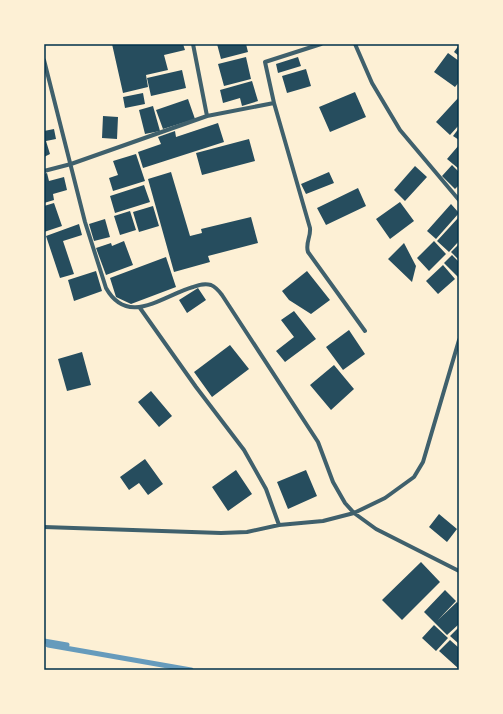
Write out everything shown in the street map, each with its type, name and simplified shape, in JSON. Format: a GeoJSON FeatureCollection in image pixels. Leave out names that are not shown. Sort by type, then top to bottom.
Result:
{"type":"FeatureCollection","features":[{"type":"Feature","properties":{"kind":"street"},"geometry":{"type":"LineString","coordinates":[[194,44],[207,116]]}},
{"type":"Feature","properties":{"kind":"street"},"geometry":{"type":"LineString","coordinates":[[321,44],[265,62],[274,103],[310,228],[310,235],[306,247],[364,331]]}},
{"type":"Feature","properties":{"kind":"street"},"geometry":{"type":"LineString","coordinates":[[355,44],[372,83],[400,130],[459,200]]}},
{"type":"Feature","properties":{"kind":"street"},"geometry":{"type":"LineString","coordinates":[[44,60],[85,222],[106,288],[112,298],[118,303],[140,308],[200,285],[205,284],[215,288],[222,295],[318,442],[333,482],[345,503],[376,529],[459,571]]}},
{"type":"Feature","properties":{"kind":"street"},"geometry":{"type":"LineString","coordinates":[[44,171],[71,164],[207,116],[274,103]]}},
{"type":"Feature","properties":{"kind":"street"},"geometry":{"type":"LineString","coordinates":[[140,308],[196,388],[244,450],[266,489],[279,525]]}},
{"type":"Feature","properties":{"kind":"street"},"geometry":{"type":"LineString","coordinates":[[44,527],[246,532],[279,525],[323,522],[354,512],[385,498],[414,477],[423,462],[459,340]]}},
{"type":"Feature","properties":{"kind":"building"},"geometry":{"type":"Polygon","coordinates":[[[112,44],[183,44],[185,50],[164,55],[168,70],[146,75],[148,87],[123,93],[112,44]]]}},
{"type":"Feature","properties":{"kind":"building"},"geometry":{"type":"Polygon","coordinates":[[[217,44],[246,44],[248,52],[221,59],[217,44]]]}},
{"type":"Feature","properties":{"kind":"building"},"geometry":{"type":"Polygon","coordinates":[[[459,45],[459,56],[454,52],[459,45]]]}},
{"type":"Feature","properties":{"kind":"building"},"geometry":{"type":"Polygon","coordinates":[[[448,53],[459,61],[459,82],[455,87],[434,72],[448,53]]]}},
{"type":"Feature","properties":{"kind":"building"},"geometry":{"type":"Polygon","coordinates":[[[246,57],[251,79],[224,86],[218,64],[246,57]]]}},
{"type":"Feature","properties":{"kind":"building"},"geometry":{"type":"Polygon","coordinates":[[[298,57],[301,66],[278,73],[276,64],[298,57]]]}},
{"type":"Feature","properties":{"kind":"building"},"geometry":{"type":"Polygon","coordinates":[[[306,69],[311,86],[287,93],[282,76],[306,69]]]}},
{"type":"Feature","properties":{"kind":"building"},"geometry":{"type":"Polygon","coordinates":[[[182,70],[186,88],[151,96],[147,78],[182,70]]]}},
{"type":"Feature","properties":{"kind":"building"},"geometry":{"type":"Polygon","coordinates":[[[252,81],[258,101],[242,106],[240,98],[223,103],[220,90],[252,81]]]}},
{"type":"Feature","properties":{"kind":"building"},"geometry":{"type":"Polygon","coordinates":[[[355,92],[366,117],[330,132],[319,107],[355,92]]]}},
{"type":"Feature","properties":{"kind":"building"},"geometry":{"type":"Polygon","coordinates":[[[143,93],[145,104],[125,108],[123,97],[143,93]]]}},
{"type":"Feature","properties":{"kind":"building"},"geometry":{"type":"Polygon","coordinates":[[[459,97],[459,125],[450,135],[436,122],[459,97]]]}},
{"type":"Feature","properties":{"kind":"building"},"geometry":{"type":"Polygon","coordinates":[[[188,99],[195,119],[163,129],[156,110],[188,99]]]}},
{"type":"Feature","properties":{"kind":"building"},"geometry":{"type":"Polygon","coordinates":[[[153,106],[160,131],[145,134],[139,110],[153,106]]]}},
{"type":"Feature","properties":{"kind":"building"},"geometry":{"type":"Polygon","coordinates":[[[103,116],[118,117],[117,139],[102,138],[103,116]]]}},
{"type":"Feature","properties":{"kind":"building"},"geometry":{"type":"Polygon","coordinates":[[[218,123],[224,142],[143,168],[138,152],[161,144],[158,137],[175,131],[176,137],[218,123]]]}},
{"type":"Feature","properties":{"kind":"building"},"geometry":{"type":"Polygon","coordinates":[[[459,128],[459,140],[453,136],[459,128]]]}},
{"type":"Feature","properties":{"kind":"building"},"geometry":{"type":"Polygon","coordinates":[[[54,129],[56,139],[46,141],[50,154],[44,157],[44,131],[54,129]]]}},
{"type":"Feature","properties":{"kind":"building"},"geometry":{"type":"Polygon","coordinates":[[[249,139],[255,161],[202,175],[196,153],[249,139]]]}},
{"type":"Feature","properties":{"kind":"building"},"geometry":{"type":"Polygon","coordinates":[[[459,145],[459,169],[447,159],[459,145]]]}},
{"type":"Feature","properties":{"kind":"building"},"geometry":{"type":"Polygon","coordinates":[[[136,154],[145,181],[113,191],[109,178],[118,175],[113,161],[136,154]]]}},
{"type":"Feature","properties":{"kind":"building"},"geometry":{"type":"Polygon","coordinates":[[[452,165],[459,172],[459,185],[455,189],[442,176],[452,165]]]}},
{"type":"Feature","properties":{"kind":"building"},"geometry":{"type":"Polygon","coordinates":[[[415,166],[427,177],[405,201],[394,190],[415,166]]]}},
{"type":"Feature","properties":{"kind":"building"},"geometry":{"type":"Polygon","coordinates":[[[171,172],[190,236],[202,233],[201,229],[251,217],[258,243],[208,256],[210,262],[174,272],[148,179],[171,172]]]}},
{"type":"Feature","properties":{"kind":"building"},"geometry":{"type":"Polygon","coordinates":[[[329,172],[334,183],[306,194],[301,184],[329,172]]]}},
{"type":"Feature","properties":{"kind":"building"},"geometry":{"type":"Polygon","coordinates":[[[47,173],[49,181],[64,177],[67,190],[53,194],[54,200],[44,203],[44,174],[47,173]]]}},
{"type":"Feature","properties":{"kind":"building"},"geometry":{"type":"Polygon","coordinates":[[[144,185],[150,202],[115,213],[110,196],[144,185]]]}},
{"type":"Feature","properties":{"kind":"building"},"geometry":{"type":"Polygon","coordinates":[[[358,188],[366,206],[326,225],[317,208],[358,188]]]}},
{"type":"Feature","properties":{"kind":"building"},"geometry":{"type":"Polygon","coordinates":[[[400,202],[414,221],[390,239],[376,219],[400,202]]]}},
{"type":"Feature","properties":{"kind":"building"},"geometry":{"type":"Polygon","coordinates":[[[54,203],[62,226],[44,232],[44,206],[54,203]]]}},
{"type":"Feature","properties":{"kind":"building"},"geometry":{"type":"Polygon","coordinates":[[[451,204],[459,213],[436,239],[427,231],[451,204]]]}},
{"type":"Feature","properties":{"kind":"building"},"geometry":{"type":"Polygon","coordinates":[[[153,206],[159,226],[139,232],[133,212],[153,206]]]}},
{"type":"Feature","properties":{"kind":"building"},"geometry":{"type":"Polygon","coordinates":[[[130,211],[136,230],[120,235],[114,216],[130,211]]]}},
{"type":"Feature","properties":{"kind":"building"},"geometry":{"type":"Polygon","coordinates":[[[458,218],[459,241],[449,252],[437,241],[458,218]]]}},
{"type":"Feature","properties":{"kind":"building"},"geometry":{"type":"Polygon","coordinates":[[[105,219],[110,237],[94,241],[89,224],[105,219]]]}},
{"type":"Feature","properties":{"kind":"building"},"geometry":{"type":"Polygon","coordinates":[[[79,224],[82,235],[63,241],[74,274],[60,278],[46,236],[79,224]]]}},
{"type":"Feature","properties":{"kind":"building"},"geometry":{"type":"Polygon","coordinates":[[[124,241],[133,265],[106,275],[96,248],[111,243],[112,246],[124,241]]]}},
{"type":"Feature","properties":{"kind":"building"},"geometry":{"type":"Polygon","coordinates":[[[434,241],[446,254],[429,271],[417,258],[434,241]]]}},
{"type":"Feature","properties":{"kind":"building"},"geometry":{"type":"Polygon","coordinates":[[[404,243],[416,266],[412,282],[388,259],[404,243]]]}},
{"type":"Feature","properties":{"kind":"building"},"geometry":{"type":"Polygon","coordinates":[[[459,244],[459,260],[451,252],[459,244]]]}},
{"type":"Feature","properties":{"kind":"building"},"geometry":{"type":"Polygon","coordinates":[[[452,255],[459,262],[458,277],[444,263],[452,255]]]}},
{"type":"Feature","properties":{"kind":"building"},"geometry":{"type":"Polygon","coordinates":[[[166,257],[176,287],[131,304],[116,297],[110,278],[166,257]]]}},
{"type":"Feature","properties":{"kind":"building"},"geometry":{"type":"Polygon","coordinates":[[[443,265],[455,279],[438,294],[426,281],[443,265]]]}},
{"type":"Feature","properties":{"kind":"building"},"geometry":{"type":"Polygon","coordinates":[[[96,271],[102,291],[74,301],[68,280],[96,271]]]}},
{"type":"Feature","properties":{"kind":"building"},"geometry":{"type":"Polygon","coordinates":[[[307,271],[330,300],[311,314],[289,300],[282,291],[307,271]]]}},
{"type":"Feature","properties":{"kind":"building"},"geometry":{"type":"Polygon","coordinates":[[[198,288],[206,300],[187,313],[179,300],[198,288]]]}},
{"type":"Feature","properties":{"kind":"building"},"geometry":{"type":"Polygon","coordinates":[[[294,311],[316,339],[285,362],[276,351],[294,337],[281,320],[294,311]]]}},
{"type":"Feature","properties":{"kind":"building"},"geometry":{"type":"Polygon","coordinates":[[[349,330],[365,354],[343,370],[326,347],[349,330]]]}},
{"type":"Feature","properties":{"kind":"building"},"geometry":{"type":"Polygon","coordinates":[[[230,345],[249,369],[212,397],[194,372],[230,345]]]}},
{"type":"Feature","properties":{"kind":"building"},"geometry":{"type":"Polygon","coordinates":[[[82,352],[91,385],[67,391],[58,359],[82,352]]]}},
{"type":"Feature","properties":{"kind":"building"},"geometry":{"type":"Polygon","coordinates":[[[334,365],[354,389],[331,410],[310,385],[334,365]]]}},
{"type":"Feature","properties":{"kind":"building"},"geometry":{"type":"Polygon","coordinates":[[[151,391],[172,416],[159,427],[138,402],[151,391]]]}},
{"type":"Feature","properties":{"kind":"building"},"geometry":{"type":"Polygon","coordinates":[[[145,459],[163,484],[148,495],[139,483],[129,490],[120,477],[145,459]]]}},
{"type":"Feature","properties":{"kind":"building"},"geometry":{"type":"Polygon","coordinates":[[[236,470],[252,494],[228,511],[212,487],[236,470]]]}},
{"type":"Feature","properties":{"kind":"building"},"geometry":{"type":"Polygon","coordinates":[[[306,470],[317,496],[288,509],[277,482],[306,470]]]}},
{"type":"Feature","properties":{"kind":"building"},"geometry":{"type":"Polygon","coordinates":[[[439,514],[457,529],[447,542],[429,527],[439,514]]]}},
{"type":"Feature","properties":{"kind":"building"},"geometry":{"type":"Polygon","coordinates":[[[421,562],[440,582],[402,620],[382,600],[421,562]]]}},
{"type":"Feature","properties":{"kind":"building"},"geometry":{"type":"Polygon","coordinates":[[[445,590],[456,601],[438,620],[457,602],[459,604],[459,624],[447,635],[424,612],[445,590]]]}},
{"type":"Feature","properties":{"kind":"building"},"geometry":{"type":"Polygon","coordinates":[[[434,625],[448,638],[436,651],[422,638],[434,625]]]}},
{"type":"Feature","properties":{"kind":"building"},"geometry":{"type":"Polygon","coordinates":[[[459,627],[459,644],[450,636],[459,627]]]}},
{"type":"Feature","properties":{"kind":"building"},"geometry":{"type":"Polygon","coordinates":[[[450,640],[459,648],[459,669],[439,651],[450,640]]]}},
{"type":"Feature","properties":{"kind":"waterway"},"geometry":{"type":"LineString","coordinates":[[44,641],[67,645],[48,645],[191,670]]}}]}
